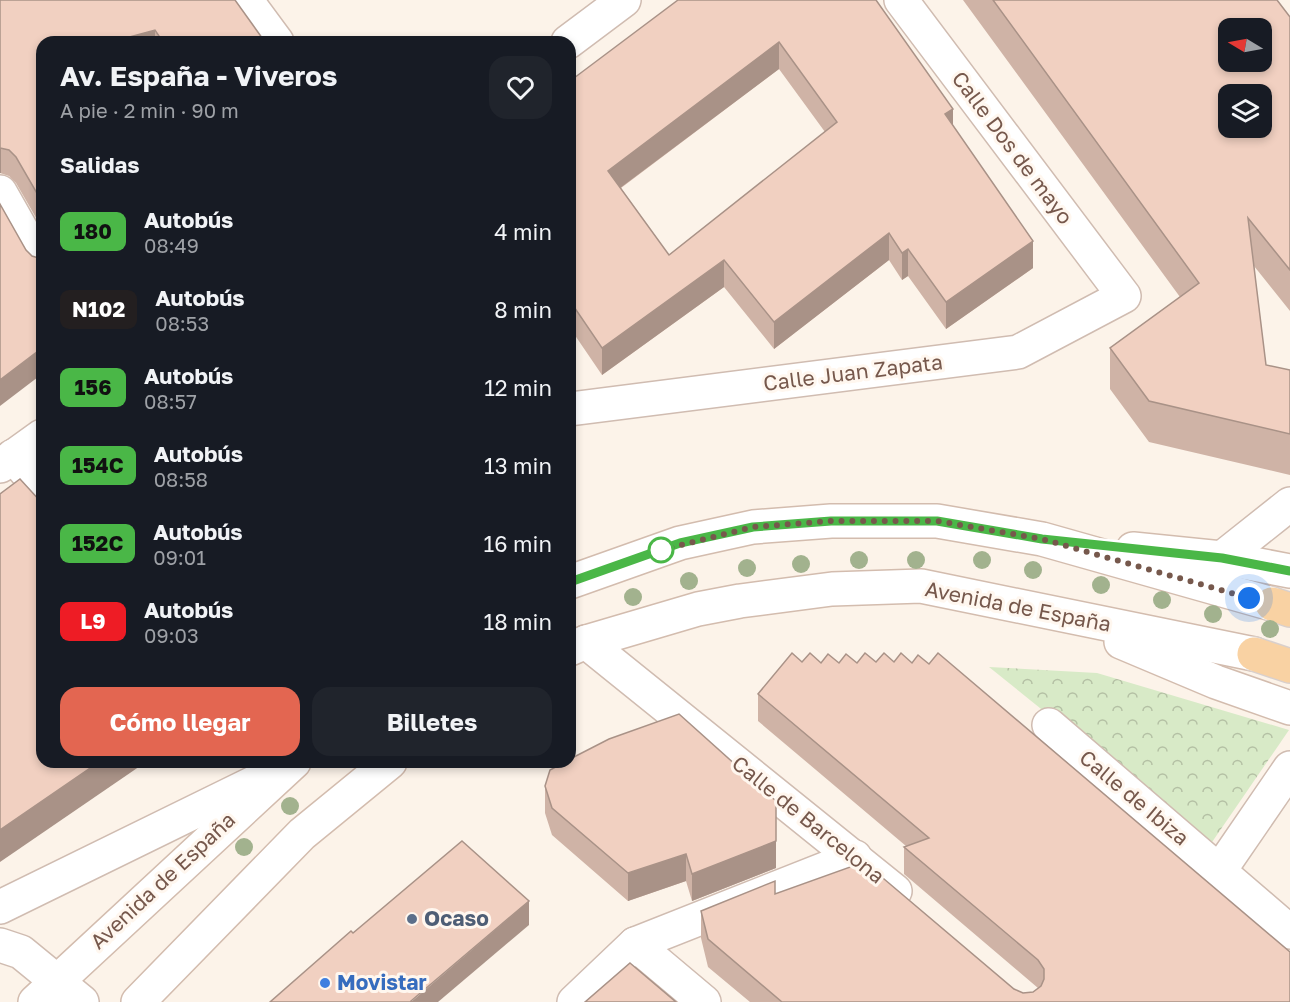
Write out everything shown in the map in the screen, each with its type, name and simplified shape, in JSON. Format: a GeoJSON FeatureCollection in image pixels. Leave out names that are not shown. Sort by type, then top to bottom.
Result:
{"type":"FeatureCollection","features":[{"type":"Feature","properties":{"kind":"main road","name":"Avenida de España"},"geometry":{"type":"LineString","coordinates":[[1254,654],[1290,666]]}},
{"type":"Feature","properties":{"kind":"street"},"geometry":{"type":"LineString","coordinates":[[246,0],[273,36]]}},
{"type":"Feature","properties":{"kind":"street"},"geometry":{"type":"LineString","coordinates":[[576,36],[624,0]]}},
{"type":"Feature","properties":{"kind":"street","name":"Calle Dos de mayo"},"geometry":{"type":"LineString","coordinates":[[901,0],[1124,296]]}},
{"type":"Feature","properties":{"kind":"street"},"geometry":{"type":"LineString","coordinates":[[0,192],[36,255]]}},
{"type":"Feature","properties":{"kind":"street","name":"Calle Juan Zapata"},"geometry":{"type":"LineString","coordinates":[[576,408],[1018,352],[1124,296]]}},
{"type":"Feature","properties":{"kind":"street"},"geometry":{"type":"LineString","coordinates":[[36,440],[7,461],[36,485]]}},
{"type":"Feature","properties":{"kind":"street"},"geometry":{"type":"LineString","coordinates":[[1222,558],[1290,504]]}},
{"type":"Feature","properties":{"kind":"street"},"geometry":{"type":"LineString","coordinates":[[576,580],[680,543],[753,527],[831,521],[937,521],[1042,539],[1222,558],[1290,571]]}},
{"type":"Feature","properties":{"kind":"street"},"geometry":{"type":"LineString","coordinates":[[1042,539],[1281,607]]}},
{"type":"Feature","properties":{"kind":"street","name":"Avenida de España"},"geometry":{"type":"LineString","coordinates":[[578,646],[698,609],[832,589],[921,586],[1254,654]]}},
{"type":"Feature","properties":{"kind":"street"},"geometry":{"type":"LineString","coordinates":[[1056,614],[1216,682],[1290,708]]}},
{"type":"Feature","properties":{"kind":"street","name":"Calle de Barcelona"},"geometry":{"type":"LineString","coordinates":[[578,646],[855,857],[918,910]]}},
{"type":"Feature","properties":{"kind":"street","name":"Calle de Ibiza"},"geometry":{"type":"LineString","coordinates":[[1049,725],[1290,932]]}},
{"type":"Feature","properties":{"kind":"street"},"geometry":{"type":"LineString","coordinates":[[0,907],[283,768]]}},
{"type":"Feature","properties":{"kind":"street","name":"Avenida de España"},"geometry":{"type":"LineString","coordinates":[[45,991],[287,768]]}},
{"type":"Feature","properties":{"kind":"street"},"geometry":{"type":"LineString","coordinates":[[138,1002],[302,834],[383,768]]}},
{"type":"Feature","properties":{"kind":"street"},"geometry":{"type":"LineString","coordinates":[[1220,870],[1290,768]]}},
{"type":"Feature","properties":{"kind":"street"},"geometry":{"type":"LineString","coordinates":[[574,1002],[635,944],[855,857]]}},
{"type":"Feature","properties":{"kind":"street"},"geometry":{"type":"LineString","coordinates":[[635,944],[704,1002]]}},
{"type":"Feature","properties":{"kind":"street"},"geometry":{"type":"LineString","coordinates":[[0,945],[21,952],[45,991],[82,1002]]}},
{"type":"Feature","properties":{"kind":"green space"},"geometry":{"type":"Polygon","coordinates":[[[989,667],[1097,673],[1289,730],[1210,845],[989,667]]]}},
{"type":"Feature","properties":{"kind":"building"},"geometry":{"type":"Polygon","coordinates":[[[0,0],[235,0],[261,36],[159,36],[155,30],[133,36],[36,36],[36,192],[16,157],[9,150],[0,148],[0,0]]]}},
{"type":"Feature","properties":{"kind":"building"},"geometry":{"type":"Polygon","coordinates":[[[678,0],[876,0],[953,109],[945,114],[1033,241],[946,302],[908,249],[902,253],[889,233],[774,322],[724,260],[602,348],[576,310],[576,76],[678,0]],[[779,42],[608,171],[669,255],[837,122],[779,42]]]}},
{"type":"Feature","properties":{"kind":"building"},"geometry":{"type":"Polygon","coordinates":[[[993,0],[1277,0],[1290,17],[1290,270],[1248,218],[1266,365],[1290,370],[1290,434],[1149,401],[1110,348],[1199,283],[993,0]]]}},
{"type":"Feature","properties":{"kind":"building"},"geometry":{"type":"Polygon","coordinates":[[[0,204],[26,250],[36,257],[36,353],[0,380],[0,204]]]}},
{"type":"Feature","properties":{"kind":"building"},"geometry":{"type":"Polygon","coordinates":[[[20,479],[36,496],[36,768],[90,768],[0,830],[0,494],[20,479]]]}},
{"type":"Feature","properties":{"kind":"building"},"geometry":{"type":"Polygon","coordinates":[[[792,653],[802,662],[810,653],[821,663],[828,654],[839,663],[846,654],[857,663],[865,653],[876,662],[884,653],[894,662],[901,653],[912,663],[918,655],[929,664],[938,653],[1290,952],[1290,1002],[782,1002],[708,939],[701,911],[775,881],[775,894],[864,862],[1014,989],[1023,993],[1033,992],[1041,986],[1044,979],[1044,969],[1038,960],[904,847],[929,838],[758,694],[792,653]]]}},
{"type":"Feature","properties":{"kind":"building"},"geometry":{"type":"Polygon","coordinates":[[[679,714],[776,801],[776,841],[692,874],[686,854],[628,873],[552,808],[545,786],[550,770],[576,768],[576,756],[609,739],[679,714]]]}},
{"type":"Feature","properties":{"kind":"building"},"geometry":{"type":"Polygon","coordinates":[[[462,841],[529,901],[412,1002],[270,1002],[351,931],[353,933],[462,841]]]}},
{"type":"Feature","properties":{"kind":"building"},"geometry":{"type":"Polygon","coordinates":[[[630,963],[676,1002],[585,1002],[630,963]]]}},
{"type":"Feature","properties":{"kind":"bus line","name":"180"},"geometry":{"type":"LineString","coordinates":[[576,580],[680,543],[753,527],[831,521],[937,521],[1042,539],[1222,558],[1290,571]]}},
{"type":"Feature","properties":{"kind":"place","name":"Ocaso"},"geometry":{"type":"Point","coordinates":[412,919]}},
{"type":"Feature","properties":{"kind":"place","name":"Movistar"},"geometry":{"type":"Point","coordinates":[325,983]}},
{"type":"Feature","properties":{"kind":"route"},"geometry":{"type":"LineString","coordinates":[[661,550],[680,543],[753,527],[831,521],[937,521],[1042,539],[1249,598]]}}]}
